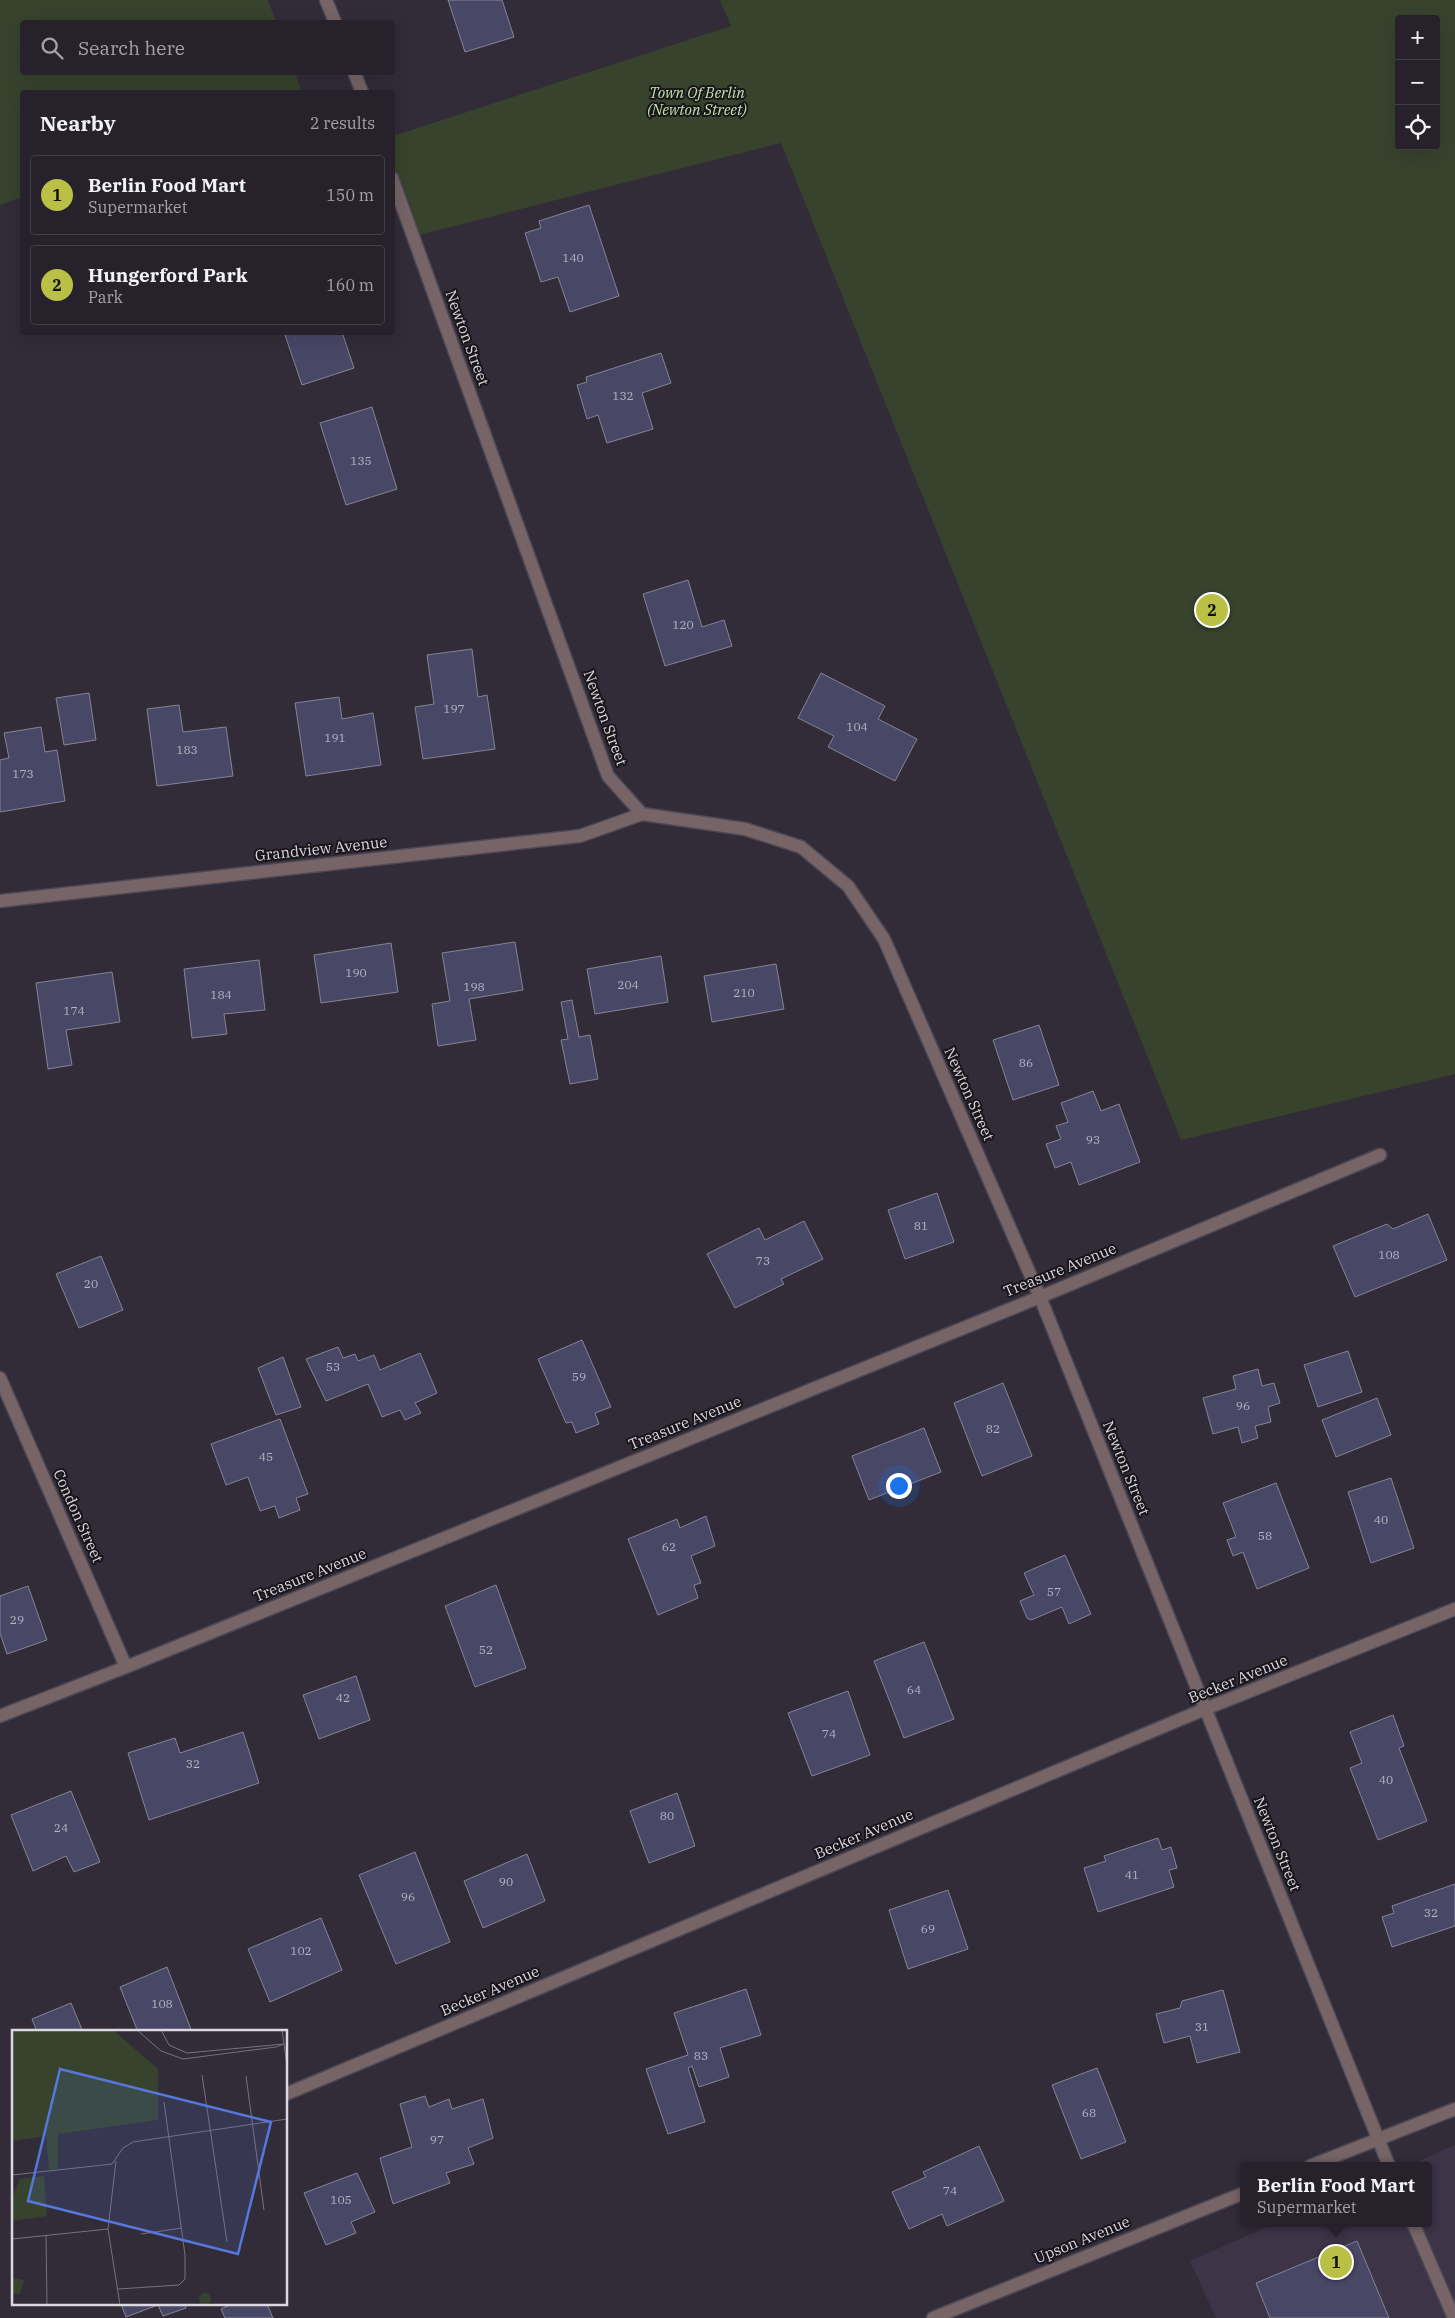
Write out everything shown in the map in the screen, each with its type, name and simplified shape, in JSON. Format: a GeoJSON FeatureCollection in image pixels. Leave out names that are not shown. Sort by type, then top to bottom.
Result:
{"type":"FeatureCollection","features":[{"type":"Feature","properties":{"kind":"street"},"geometry":{"type":"LineString","coordinates":[[326,0],[334,20]]}},
{"type":"Feature","properties":{"kind":"street"},"geometry":{"type":"LineString","coordinates":[[355,75],[361,90]]}},
{"type":"Feature","properties":{"kind":"street","name":"Newton Street"},"geometry":{"type":"LineString","coordinates":[[395,186],[608,776],[642,814],[744,830],[802,847],[848,886],[884,939],[1040,1297],[1388,2162]]}},
{"type":"Feature","properties":{"kind":"street","name":"Grandview Avenue"},"geometry":{"type":"LineString","coordinates":[[0,901],[580,836],[642,814]]}},
{"type":"Feature","properties":{"kind":"street","name":"Treasure Avenue"},"geometry":{"type":"LineString","coordinates":[[0,1716],[126,1667],[1040,1297],[1380,1155]]}},
{"type":"Feature","properties":{"kind":"street","name":"Condon Street"},"geometry":{"type":"LineString","coordinates":[[0,1378],[126,1667]]}},
{"type":"Feature","properties":{"kind":"street","name":"Becker Avenue"},"geometry":{"type":"LineString","coordinates":[[288,2093],[1205,1709],[1455,1609]]}},
{"type":"Feature","properties":{"kind":"street"},"geometry":{"type":"LineString","coordinates":[[1320,2162],[1455,2109]]}},
{"type":"Feature","properties":{"kind":"street","name":"Upson Avenue"},"geometry":{"type":"LineString","coordinates":[[933,2318],[1240,2195]]}},
{"type":"Feature","properties":{"kind":"street"},"geometry":{"type":"LineString","coordinates":[[1415,2227],[1454,2318]]}},
{"type":"Feature","properties":{"kind":"shaded area"},"geometry":{"type":"Polygon","coordinates":[[[1455,2145],[1455,2318],[1216,2318],[1190,2261],[1267,2227],[1432,2227],[1432,2162],[1416,2162],[1455,2145]]]}},
{"type":"Feature","properties":{"kind":"green space"},"geometry":{"type":"Polygon","coordinates":[[[0,0],[268,0],[275,20],[20,20],[20,75],[296,75],[301,90],[20,90],[20,198],[0,205],[0,0]]]}},
{"type":"Feature","properties":{"kind":"green space","name":"Town Of Berlin (Newton Street)"},"geometry":{"type":"Polygon","coordinates":[[[720,0],[1455,0],[1455,1074],[1181,1140],[781,143],[415,236],[395,182],[395,135],[731,26],[720,0]]]}},
{"type":"Feature","properties":{"kind":"building"},"geometry":{"type":"Polygon","coordinates":[[[448,0],[502,0],[514,37],[465,52],[448,0]]]}},
{"type":"Feature","properties":{"kind":"building"},"geometry":{"type":"Polygon","coordinates":[[[589,205],[619,296],[570,312],[558,277],[541,282],[525,233],[541,228],[539,221],[589,205]]]}},
{"type":"Feature","properties":{"kind":"building"},"geometry":{"type":"Polygon","coordinates":[[[285,335],[343,335],[354,368],[302,385],[285,335]]]}},
{"type":"Feature","properties":{"kind":"building"},"geometry":{"type":"Polygon","coordinates":[[[661,353],[671,383],[642,393],[653,429],[607,443],[598,415],[587,419],[577,385],[587,382],[586,377],[661,353]]]}},
{"type":"Feature","properties":{"kind":"building"},"geometry":{"type":"Polygon","coordinates":[[[372,407],[397,489],[346,505],[320,423],[372,407]]]}},
{"type":"Feature","properties":{"kind":"building"},"geometry":{"type":"Polygon","coordinates":[[[688,580],[702,627],[724,620],[732,646],[665,666],[643,594],[688,580]]]}},
{"type":"Feature","properties":{"kind":"building"},"geometry":{"type":"Polygon","coordinates":[[[472,649],[478,697],[487,695],[495,749],[423,759],[415,707],[434,704],[427,655],[472,649]]]}},
{"type":"Feature","properties":{"kind":"building"},"geometry":{"type":"Polygon","coordinates":[[[821,673],[885,706],[878,719],[917,739],[895,781],[828,747],[834,736],[798,718],[821,673]]]}},
{"type":"Feature","properties":{"kind":"building"},"geometry":{"type":"Polygon","coordinates":[[[89,693],[96,740],[64,745],[56,698],[89,693]]]}},
{"type":"Feature","properties":{"kind":"building"},"geometry":{"type":"Polygon","coordinates":[[[339,697],[342,719],[373,713],[381,765],[306,776],[295,703],[339,697]]]}},
{"type":"Feature","properties":{"kind":"building"},"geometry":{"type":"Polygon","coordinates":[[[179,705],[183,732],[226,727],[233,776],[157,786],[147,709],[179,705]]]}},
{"type":"Feature","properties":{"kind":"building"},"geometry":{"type":"Polygon","coordinates":[[[41,727],[45,752],[57,750],[65,801],[0,812],[0,760],[9,758],[4,733],[41,727]]]}},
{"type":"Feature","properties":{"kind":"building"},"geometry":{"type":"Polygon","coordinates":[[[515,942],[523,990],[469,999],[476,1040],[438,1046],[432,1004],[450,1001],[442,953],[515,942]]]}},
{"type":"Feature","properties":{"kind":"building"},"geometry":{"type":"Polygon","coordinates":[[[391,943],[398,992],[321,1003],[314,955],[391,943]]]}},
{"type":"Feature","properties":{"kind":"building"},"geometry":{"type":"Polygon","coordinates":[[[661,956],[668,1002],[595,1014],[587,969],[661,956]]]}},
{"type":"Feature","properties":{"kind":"building"},"geometry":{"type":"Polygon","coordinates":[[[259,960],[265,1010],[224,1014],[227,1034],[192,1038],[184,969],[259,960]]]}},
{"type":"Feature","properties":{"kind":"building"},"geometry":{"type":"Polygon","coordinates":[[[776,964],[784,1009],[712,1022],[704,976],[776,964]]]}},
{"type":"Feature","properties":{"kind":"building"},"geometry":{"type":"Polygon","coordinates":[[[112,972],[120,1022],[66,1030],[72,1065],[48,1069],[36,983],[112,972]]]}},
{"type":"Feature","properties":{"kind":"building"},"geometry":{"type":"Polygon","coordinates":[[[572,1000],[579,1037],[590,1035],[598,1079],[570,1084],[561,1040],[568,1039],[561,1002],[572,1000]]]}},
{"type":"Feature","properties":{"kind":"building"},"geometry":{"type":"Polygon","coordinates":[[[1039,1025],[1059,1085],[1013,1100],[993,1040],[1039,1025]]]}},
{"type":"Feature","properties":{"kind":"building"},"geometry":{"type":"Polygon","coordinates":[[[1093,1091],[1101,1111],[1119,1104],[1140,1162],[1079,1185],[1071,1162],[1055,1168],[1046,1144],[1061,1139],[1056,1126],[1068,1122],[1061,1103],[1093,1091]]]}},
{"type":"Feature","properties":{"kind":"building"},"geometry":{"type":"Polygon","coordinates":[[[937,1193],[954,1242],[905,1259],[888,1210],[937,1193]]]}},
{"type":"Feature","properties":{"kind":"building"},"geometry":{"type":"Polygon","coordinates":[[[1428,1214],[1447,1260],[1355,1297],[1333,1246],[1387,1224],[1393,1229],[1428,1214]]]}},
{"type":"Feature","properties":{"kind":"building"},"geometry":{"type":"Polygon","coordinates":[[[804,1221],[823,1259],[781,1279],[784,1284],[735,1308],[707,1254],[759,1228],[765,1240],[804,1221]]]}},
{"type":"Feature","properties":{"kind":"building"},"geometry":{"type":"Polygon","coordinates":[[[101,1256],[123,1310],[79,1328],[56,1274],[101,1256]]]}},
{"type":"Feature","properties":{"kind":"building"},"geometry":{"type":"Polygon","coordinates":[[[582,1340],[611,1407],[595,1413],[599,1424],[576,1433],[572,1422],[566,1423],[538,1359],[582,1340]]]}},
{"type":"Feature","properties":{"kind":"building"},"geometry":{"type":"Polygon","coordinates":[[[338,1347],[343,1358],[355,1354],[358,1361],[374,1355],[380,1370],[420,1353],[437,1393],[415,1403],[421,1413],[405,1420],[400,1410],[382,1417],[368,1384],[326,1401],[306,1359],[338,1347]]]}},
{"type":"Feature","properties":{"kind":"building"},"geometry":{"type":"Polygon","coordinates":[[[1348,1351],[1362,1392],[1318,1407],[1304,1365],[1348,1351]]]}},
{"type":"Feature","properties":{"kind":"building"},"geometry":{"type":"Polygon","coordinates":[[[283,1357],[301,1407],[276,1415],[258,1368],[283,1357]]]}},
{"type":"Feature","properties":{"kind":"building"},"geometry":{"type":"Polygon","coordinates":[[[1258,1369],[1262,1386],[1274,1383],[1280,1403],[1268,1407],[1271,1422],[1255,1426],[1258,1438],[1242,1443],[1238,1427],[1213,1434],[1203,1398],[1236,1389],[1233,1376],[1258,1369]]]}},
{"type":"Feature","properties":{"kind":"building"},"geometry":{"type":"Polygon","coordinates":[[[1003,1383],[1032,1456],[982,1476],[954,1403],[1003,1383]]]}},
{"type":"Feature","properties":{"kind":"building"},"geometry":{"type":"Polygon","coordinates":[[[1377,1398],[1391,1435],[1336,1457],[1322,1420],[1377,1398]]]}},
{"type":"Feature","properties":{"kind":"building"},"geometry":{"type":"Polygon","coordinates":[[[280,1419],[308,1494],[296,1498],[300,1510],[279,1518],[275,1506],[260,1511],[248,1477],[226,1485],[211,1444],[280,1419]]]}},
{"type":"Feature","properties":{"kind":"building"},"geometry":{"type":"Polygon","coordinates":[[[924,1428],[941,1472],[869,1500],[852,1456],[924,1428]]]}},
{"type":"Feature","properties":{"kind":"building"},"geometry":{"type":"Polygon","coordinates":[[[1391,1478],[1414,1548],[1371,1563],[1348,1492],[1391,1478]]]}},
{"type":"Feature","properties":{"kind":"building"},"geometry":{"type":"Polygon","coordinates":[[[1276,1483],[1309,1568],[1257,1589],[1243,1552],[1233,1556],[1227,1540],[1236,1537],[1223,1503],[1276,1483]]]}},
{"type":"Feature","properties":{"kind":"building"},"geometry":{"type":"Polygon","coordinates":[[[706,1516],[715,1546],[691,1556],[701,1583],[694,1585],[698,1598],[658,1615],[628,1539],[677,1519],[680,1528],[706,1516]]]}},
{"type":"Feature","properties":{"kind":"building"},"geometry":{"type":"Polygon","coordinates":[[[1065,1555],[1091,1614],[1069,1624],[1062,1607],[1031,1620],[1027,1618],[1020,1601],[1034,1595],[1024,1573],[1065,1555]]]}},
{"type":"Feature","properties":{"kind":"building"},"geometry":{"type":"Polygon","coordinates":[[[496,1585],[526,1668],[475,1687],[445,1606],[496,1585]]]}},
{"type":"Feature","properties":{"kind":"building"},"geometry":{"type":"Polygon","coordinates":[[[28,1586],[47,1640],[7,1654],[0,1633],[0,1596],[28,1586]]]}},
{"type":"Feature","properties":{"kind":"building"},"geometry":{"type":"Polygon","coordinates":[[[924,1642],[954,1719],[904,1738],[874,1661],[924,1642]]]}},
{"type":"Feature","properties":{"kind":"building"},"geometry":{"type":"Polygon","coordinates":[[[356,1676],[370,1720],[319,1739],[303,1695],[356,1676]]]}},
{"type":"Feature","properties":{"kind":"building"},"geometry":{"type":"Polygon","coordinates":[[[848,1691],[870,1755],[812,1776],[788,1713],[848,1691]]]}},
{"type":"Feature","properties":{"kind":"building"},"geometry":{"type":"Polygon","coordinates":[[[1393,1715],[1404,1746],[1399,1748],[1427,1821],[1378,1840],[1350,1768],[1362,1763],[1350,1732],[1393,1715]]]}},
{"type":"Feature","properties":{"kind":"building"},"geometry":{"type":"Polygon","coordinates":[[[243,1732],[259,1783],[149,1820],[128,1753],[175,1738],[180,1753],[243,1732]]]}},
{"type":"Feature","properties":{"kind":"building"},"geometry":{"type":"Polygon","coordinates":[[[71,1791],[100,1862],[74,1872],[66,1856],[33,1871],[11,1815],[71,1791]]]}},
{"type":"Feature","properties":{"kind":"building"},"geometry":{"type":"Polygon","coordinates":[[[677,1793],[695,1846],[649,1863],[630,1811],[677,1793]]]}},
{"type":"Feature","properties":{"kind":"building"},"geometry":{"type":"Polygon","coordinates":[[[1158,1838],[1162,1850],[1171,1847],[1177,1868],[1169,1870],[1174,1887],[1098,1912],[1084,1868],[1106,1861],[1104,1856],[1158,1838]]]}},
{"type":"Feature","properties":{"kind":"building"},"geometry":{"type":"Polygon","coordinates":[[[415,1852],[450,1942],[396,1964],[359,1875],[415,1852]]]}},
{"type":"Feature","properties":{"kind":"building"},"geometry":{"type":"Polygon","coordinates":[[[527,1854],[545,1901],[483,1928],[464,1881],[527,1854]]]}},
{"type":"Feature","properties":{"kind":"building"},"geometry":{"type":"Polygon","coordinates":[[[1455,1884],[1455,1926],[1392,1947],[1382,1917],[1394,1913],[1392,1906],[1455,1884]]]}},
{"type":"Feature","properties":{"kind":"building"},"geometry":{"type":"Polygon","coordinates":[[[948,1890],[968,1949],[908,1969],[889,1910],[948,1890]]]}},
{"type":"Feature","properties":{"kind":"building"},"geometry":{"type":"Polygon","coordinates":[[[321,1918],[342,1970],[270,2002],[248,1949],[321,1918]]]}},
{"type":"Feature","properties":{"kind":"building"},"geometry":{"type":"Polygon","coordinates":[[[167,1967],[191,2030],[137,2030],[120,1987],[167,1967]]]}},
{"type":"Feature","properties":{"kind":"building"},"geometry":{"type":"Polygon","coordinates":[[[746,1989],[761,2035],[720,2048],[729,2077],[699,2087],[692,2066],[688,2068],[705,2122],[668,2134],[646,2069],[688,2055],[674,2013],[746,1989]]]}},
{"type":"Feature","properties":{"kind":"building"},"geometry":{"type":"Polygon","coordinates":[[[1223,1990],[1240,2052],[1197,2063],[1190,2036],[1164,2043],[1156,2014],[1180,2008],[1182,2001],[1223,1990]]]}},
{"type":"Feature","properties":{"kind":"building"},"geometry":{"type":"Polygon","coordinates":[[[71,2003],[82,2030],[36,2030],[32,2019],[71,2003]]]}},
{"type":"Feature","properties":{"kind":"building"},"geometry":{"type":"Polygon","coordinates":[[[1097,2068],[1126,2142],[1081,2159],[1052,2085],[1097,2068]]]}},
{"type":"Feature","properties":{"kind":"building"},"geometry":{"type":"Polygon","coordinates":[[[425,2096],[429,2107],[449,2099],[452,2109],[483,2099],[493,2138],[468,2148],[474,2164],[446,2173],[450,2183],[393,2204],[380,2158],[412,2147],[400,2104],[425,2096]]]}},
{"type":"Feature","properties":{"kind":"building"},"geometry":{"type":"Polygon","coordinates":[[[979,2146],[1004,2201],[947,2226],[942,2214],[909,2229],[892,2192],[926,2177],[923,2172],[979,2146]]]}},
{"type":"Feature","properties":{"kind":"building"},"geometry":{"type":"Polygon","coordinates":[[[357,2173],[375,2212],[351,2222],[356,2233],[326,2245],[304,2193],[357,2173]]]}},
{"type":"Feature","properties":{"kind":"building"},"geometry":{"type":"Polygon","coordinates":[[[1357,2241],[1389,2318],[1270,2318],[1256,2283],[1357,2241]]]}},
{"type":"Feature","properties":{"kind":"building"},"geometry":{"type":"Polygon","coordinates":[[[122,2306],[155,2306],[126,2317],[122,2306]]]}},
{"type":"Feature","properties":{"kind":"building"},"geometry":{"type":"Polygon","coordinates":[[[158,2306],[186,2306],[186,2308],[163,2316],[158,2306]]]}},
{"type":"Feature","properties":{"kind":"building"},"geometry":{"type":"Polygon","coordinates":[[[228,2306],[268,2306],[273,2318],[225,2318],[221,2309],[228,2306]]]}},
{"type":"Feature","properties":{"kind":"place","name":"Hungerford Park"},"geometry":{"type":"Point","coordinates":[1212,610]}},
{"type":"Feature","properties":{"kind":"place","name":"Berlin Food Mart"},"geometry":{"type":"Point","coordinates":[1336,2262]}}]}
